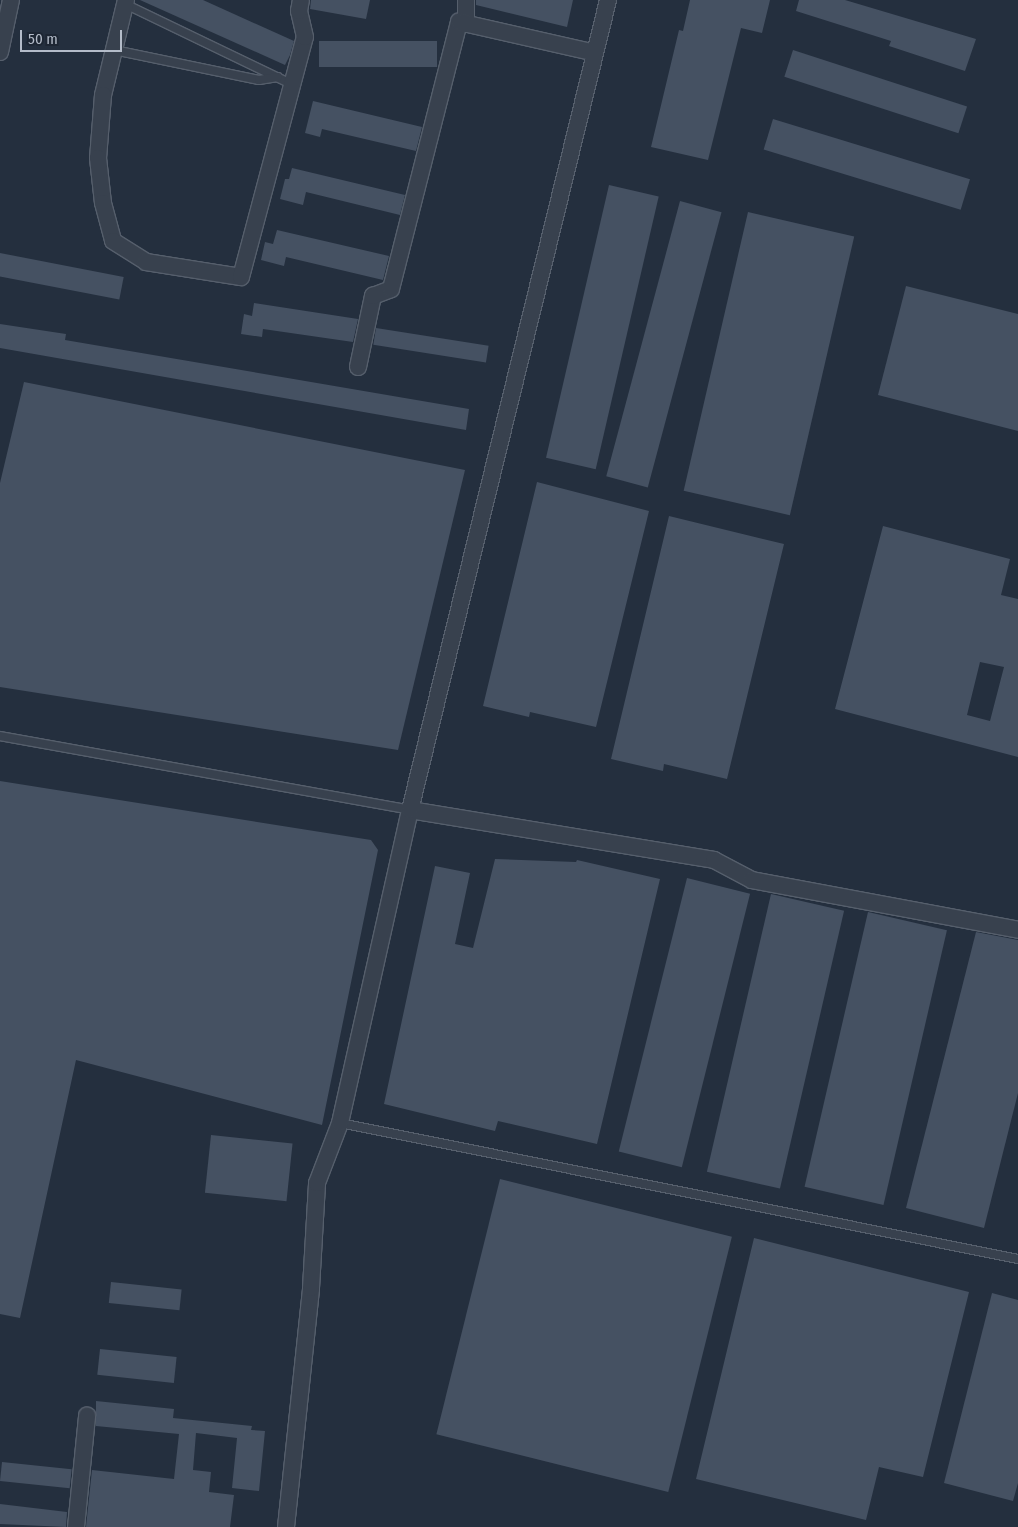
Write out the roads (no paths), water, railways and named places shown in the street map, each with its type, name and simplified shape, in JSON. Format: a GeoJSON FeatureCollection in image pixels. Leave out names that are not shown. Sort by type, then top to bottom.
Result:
{"type":"FeatureCollection","features":[{"type":"Feature","properties":{"kind":"street"},"geometry":{"type":"LineString","coordinates":[[125,2],[103,95],[98,158],[103,203],[113,241],[146,262],[241,277],[305,37],[299,11],[302,0]]}},
{"type":"Feature","properties":{"kind":"street"},"geometry":{"type":"LineString","coordinates":[[466,0],[466,24]]}},
{"type":"Feature","properties":{"kind":"street"},"geometry":{"type":"LineString","coordinates":[[286,1527],[312,1288],[317,1183],[340,1123],[410,810],[608,0]]}},
{"type":"Feature","properties":{"kind":"street"},"geometry":{"type":"LineString","coordinates":[[0,52],[7,5]]}},
{"type":"Feature","properties":{"kind":"street"},"geometry":{"type":"LineString","coordinates":[[358,366],[373,296],[391,289],[459,22],[595,53]]}},
{"type":"Feature","properties":{"kind":"street"},"geometry":{"type":"LineString","coordinates":[[410,810],[714,860],[752,880],[1018,930]]}},
{"type":"Feature","properties":{"kind":"street"},"geometry":{"type":"LineString","coordinates":[[76,1527],[88,1416]]}},
{"type":"Feature","properties":{"kind":"lane"},"geometry":{"type":"LineString","coordinates":[[125,2],[293,85]]}},
{"type":"Feature","properties":{"kind":"lane"},"geometry":{"type":"LineString","coordinates":[[114,50],[259,80],[278,77]]}},
{"type":"Feature","properties":{"kind":"lane"},"geometry":{"type":"LineString","coordinates":[[0,736],[410,810]]}},
{"type":"Feature","properties":{"kind":"lane"},"geometry":{"type":"LineString","coordinates":[[340,1123],[1018,1259]]}}]}
